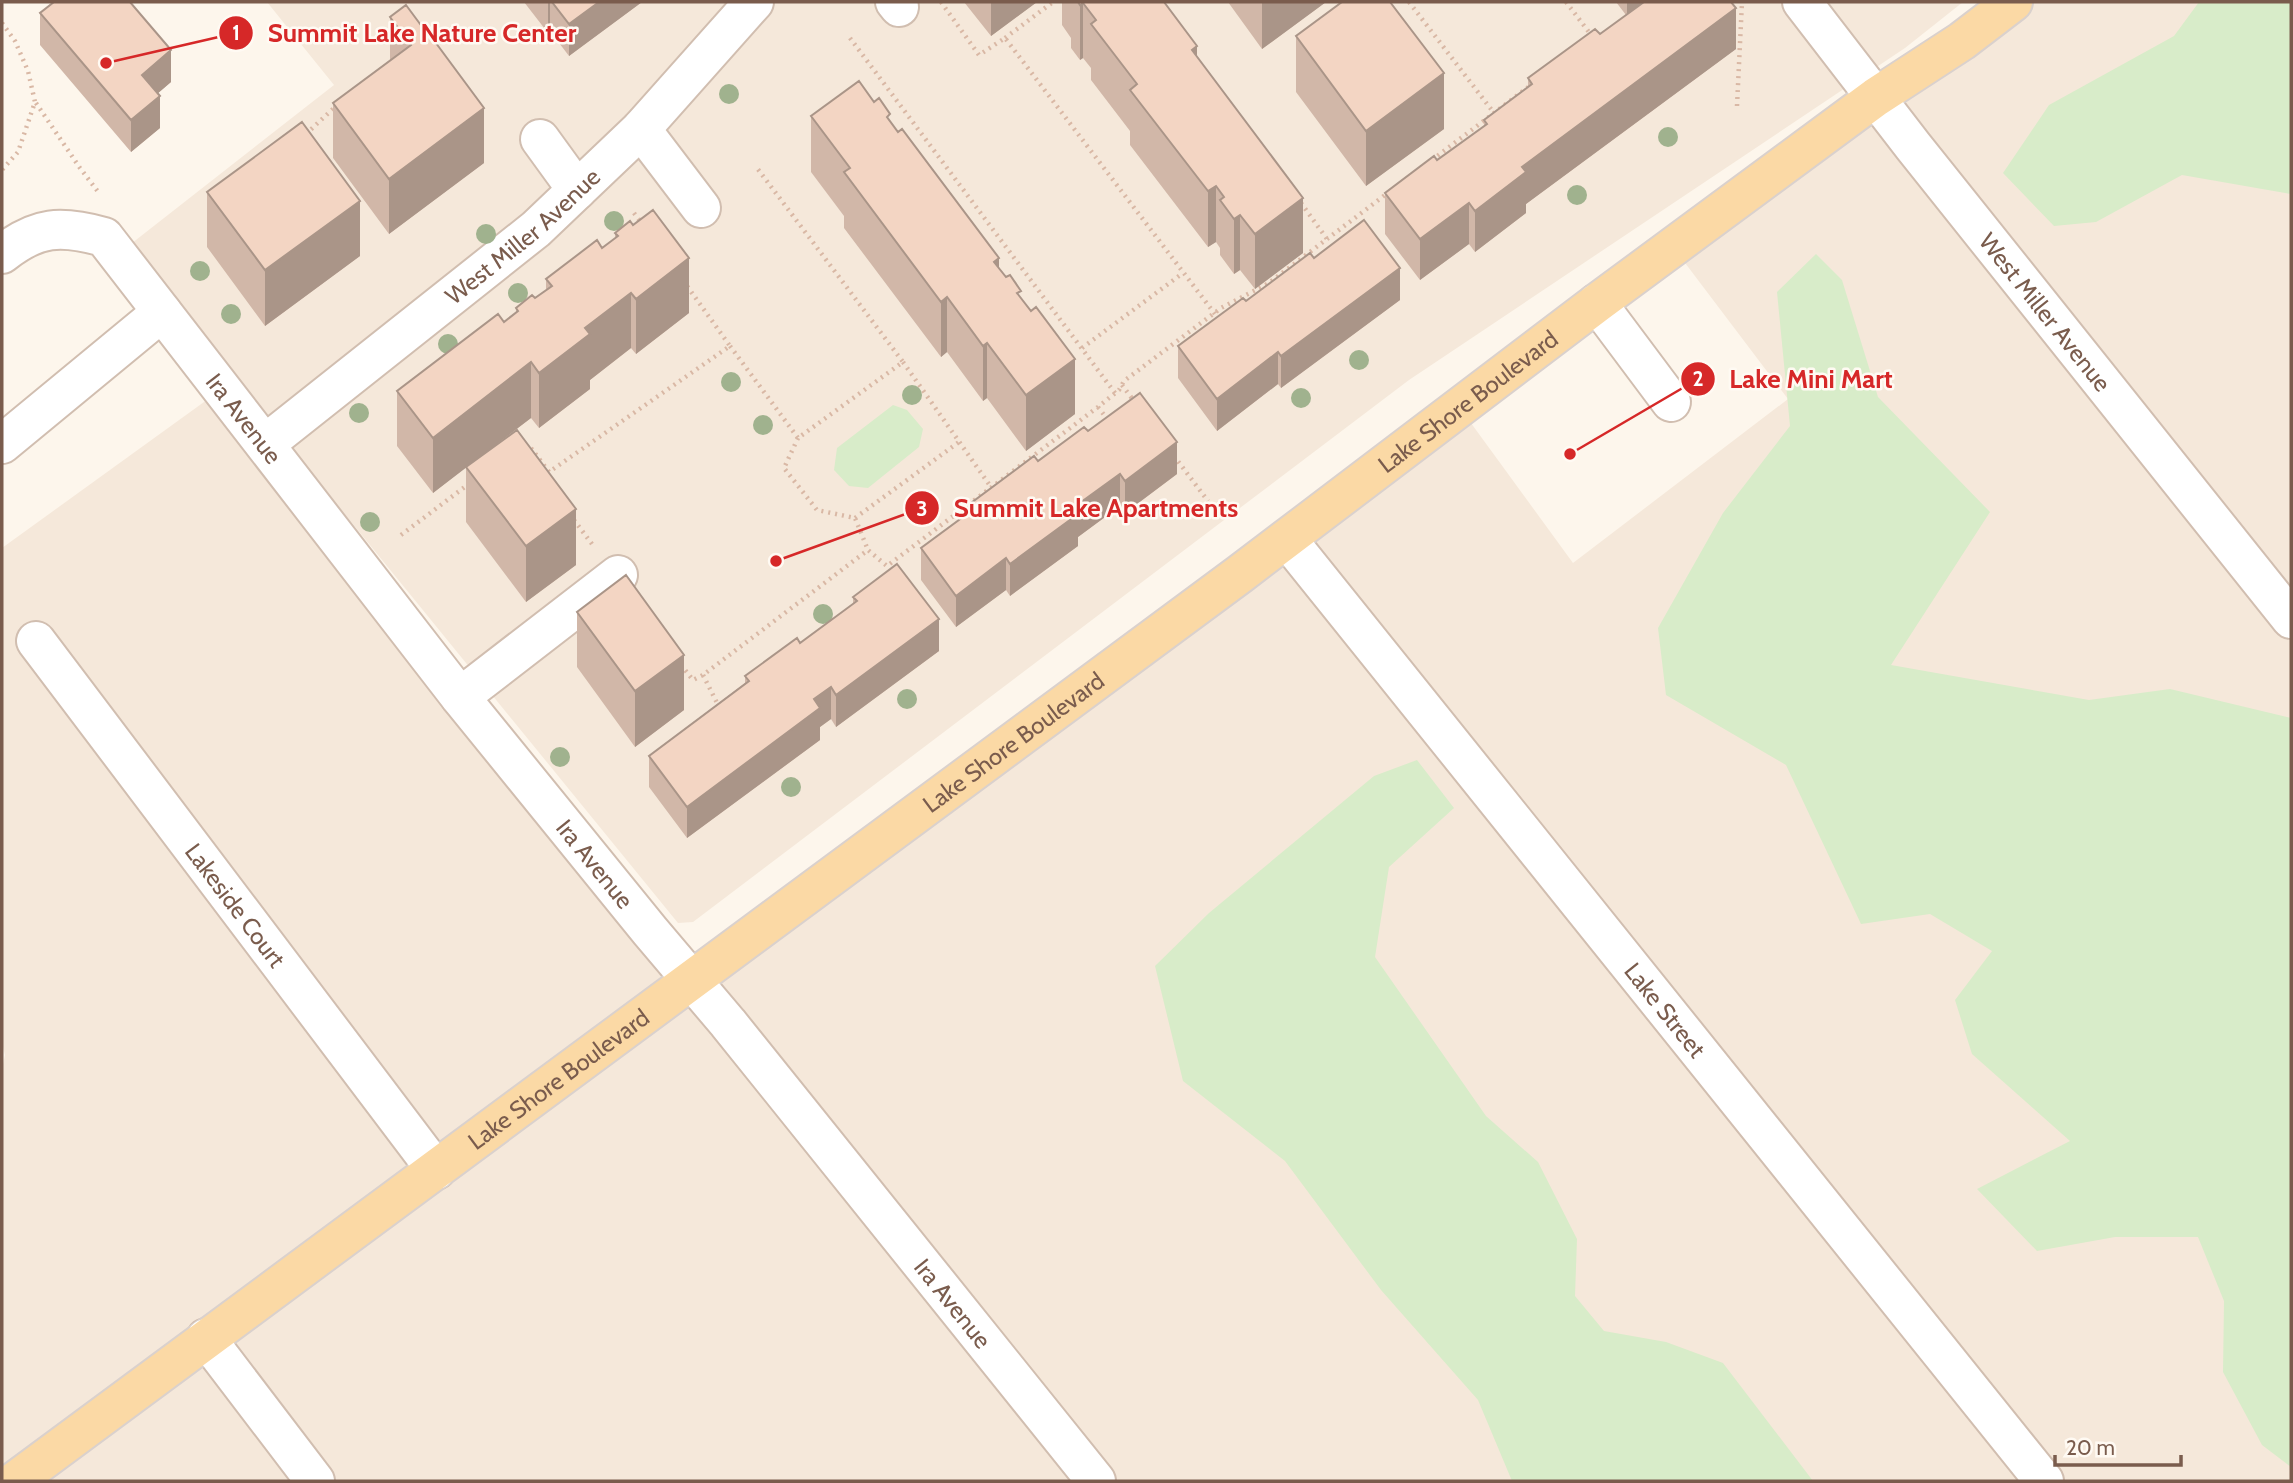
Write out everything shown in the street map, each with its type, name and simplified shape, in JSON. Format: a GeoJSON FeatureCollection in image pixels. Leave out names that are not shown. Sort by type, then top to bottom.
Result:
{"type":"FeatureCollection","features":[{"type":"Feature","properties":{"kind":"main road","name":"Lake Shore Boulevard"},"geometry":{"type":"LineString","coordinates":[[15,1481],[1287,539],[1597,303],[1876,97],[1962,41],[2013,2]]}},
{"type":"Feature","properties":{"kind":"street","name":"West Miller Avenue"},"geometry":{"type":"LineString","coordinates":[[265,444],[536,229],[641,129],[754,2]]}},
{"type":"Feature","properties":{"kind":"street","name":"West Miller Avenue"},"geometry":{"type":"LineString","coordinates":[[1802,2],[2004,261],[2291,619]]}},
{"type":"Feature","properties":{"kind":"street"},"geometry":{"type":"LineString","coordinates":[[641,129],[701,208]]}},
{"type":"Feature","properties":{"kind":"street"},"geometry":{"type":"LineString","coordinates":[[540,139],[577,190]]}},
{"type":"Feature","properties":{"kind":"street"},"geometry":{"type":"LineString","coordinates":[[2,254],[17,242],[48,229],[75,229],[104,218]]}},
{"type":"Feature","properties":{"kind":"street","name":"Ira Avenue"},"geometry":{"type":"LineString","coordinates":[[104,218],[162,312],[460,697],[728,1023],[1096,1481]]}},
{"type":"Feature","properties":{"kind":"street"},"geometry":{"type":"LineString","coordinates":[[1597,303],[1671,402]]}},
{"type":"Feature","properties":{"kind":"street"},"geometry":{"type":"LineString","coordinates":[[2,444],[162,312]]}},
{"type":"Feature","properties":{"kind":"street","name":"Lake Street"},"geometry":{"type":"LineString","coordinates":[[1287,539],[2044,1481]]}},
{"type":"Feature","properties":{"kind":"street"},"geometry":{"type":"LineString","coordinates":[[460,697],[609,565]]}},
{"type":"Feature","properties":{"kind":"street","name":"Lakeside Court"},"geometry":{"type":"LineString","coordinates":[[36,640],[436,1170]]}},
{"type":"Feature","properties":{"kind":"street"},"geometry":{"type":"LineString","coordinates":[[206,1338],[315,1481]]}},
{"type":"Feature","properties":{"kind":"path"},"geometry":{"type":"LineString","coordinates":[[940,2],[979,55],[1052,2]]}},
{"type":"Feature","properties":{"kind":"path"},"geometry":{"type":"LineString","coordinates":[[1409,2],[1494,113]]}},
{"type":"Feature","properties":{"kind":"path"},"geometry":{"type":"LineString","coordinates":[[1566,2],[1598,44]]}},
{"type":"Feature","properties":{"kind":"path"},"geometry":{"type":"LineString","coordinates":[[1737,106],[1742,2]]}},
{"type":"Feature","properties":{"kind":"path"},"geometry":{"type":"LineString","coordinates":[[2,23],[15,41],[28,71],[35,102],[72,157],[104,218]]}},
{"type":"Feature","properties":{"kind":"path"},"geometry":{"type":"LineString","coordinates":[[1584,43],[1593,37]]}},
{"type":"Feature","properties":{"kind":"path"},"geometry":{"type":"LineString","coordinates":[[850,38],[1115,393]]}},
{"type":"Feature","properties":{"kind":"path"},"geometry":{"type":"LineString","coordinates":[[1005,38],[1215,314]]}},
{"type":"Feature","properties":{"kind":"path"},"geometry":{"type":"LineString","coordinates":[[1425,165],[1537,80]]}},
{"type":"Feature","properties":{"kind":"path"},"geometry":{"type":"LineString","coordinates":[[301,139],[341,101]]}},
{"type":"Feature","properties":{"kind":"path"},"geometry":{"type":"LineString","coordinates":[[2,170],[18,152],[35,102]]}},
{"type":"Feature","properties":{"kind":"path"},"geometry":{"type":"LineString","coordinates":[[757,168],[903,362],[991,487]]}},
{"type":"Feature","properties":{"kind":"path"},"geometry":{"type":"LineString","coordinates":[[855,518],[868,550],[887,566],[1098,407],[1115,393],[1124,381],[1221,308],[1269,283],[1392,190]]}},
{"type":"Feature","properties":{"kind":"path"},"geometry":{"type":"LineString","coordinates":[[1295,195],[1327,239]]}},
{"type":"Feature","properties":{"kind":"path"},"geometry":{"type":"LineString","coordinates":[[634,213],[650,235]]}},
{"type":"Feature","properties":{"kind":"path"},"geometry":{"type":"LineString","coordinates":[[1082,348],[1183,273]]}},
{"type":"Feature","properties":{"kind":"path"},"geometry":{"type":"LineString","coordinates":[[682,279],[798,438]]}},
{"type":"Feature","properties":{"kind":"path"},"geometry":{"type":"LineString","coordinates":[[543,479],[549,472],[730,346]]}},
{"type":"Feature","properties":{"kind":"path"},"geometry":{"type":"LineString","coordinates":[[903,362],[798,438],[784,468],[817,510],[855,518],[959,442]]}},
{"type":"Feature","properties":{"kind":"path"},"geometry":{"type":"LineString","coordinates":[[1122,385],[1137,405]]}},
{"type":"Feature","properties":{"kind":"path"},"geometry":{"type":"LineString","coordinates":[[1098,407],[1112,425]]}},
{"type":"Feature","properties":{"kind":"path"},"geometry":{"type":"LineString","coordinates":[[525,440],[549,472]]}},
{"type":"Feature","properties":{"kind":"path"},"geometry":{"type":"LineString","coordinates":[[1168,447],[1208,501]]}},
{"type":"Feature","properties":{"kind":"path"},"geometry":{"type":"LineString","coordinates":[[401,535],[473,480]]}},
{"type":"Feature","properties":{"kind":"path"},"geometry":{"type":"LineString","coordinates":[[568,511],[609,565]]}},
{"type":"Feature","properties":{"kind":"path"},"geometry":{"type":"LineString","coordinates":[[676,658],[693,680],[703,675],[868,550]]}},
{"type":"Feature","properties":{"kind":"path"},"geometry":{"type":"LineString","coordinates":[[703,675],[720,706],[713,712]]}},
{"type":"Feature","properties":{"kind":"shaded area"},"geometry":{"type":"Polygon","coordinates":[[[267,2],[1963,2],[1905,48],[1409,380],[693,922],[678,923],[127,247],[334,85],[267,2]]]}},
{"type":"Feature","properties":{"kind":"shaded area"},"geometry":{"type":"Polygon","coordinates":[[[2013,2],[2291,2],[2291,1481],[2,1481],[2,1069],[5,1055],[2,1043],[2,548],[222,389],[691,980],[1460,408],[1573,563],[1788,399],[1673,247],[2013,2]]]}},
{"type":"Feature","properties":{"kind":"green space"},"geometry":{"type":"Polygon","coordinates":[[[2199,2],[2291,2],[2291,194],[2182,175],[2096,222],[2054,226],[2003,173],[2049,105],[2174,36],[2199,2]]]}},
{"type":"Feature","properties":{"kind":"green space"},"geometry":{"type":"Polygon","coordinates":[[[1816,254],[1842,280],[1878,397],[1990,512],[1891,665],[2089,700],[2170,689],[2291,718],[2291,1467],[2262,1445],[2223,1372],[2224,1301],[2198,1237],[2115,1237],[2037,1251],[1977,1189],[2070,1141],[1972,1054],[1955,1000],[1992,951],[1930,914],[1861,924],[1786,765],[1666,695],[1658,628],[1723,513],[1790,426],[1777,292],[1816,254]]]}},
{"type":"Feature","properties":{"kind":"green space"},"geometry":{"type":"Polygon","coordinates":[[[893,405],[907,410],[923,429],[919,447],[868,488],[849,486],[834,470],[837,448],[893,405]]]}},
{"type":"Feature","properties":{"kind":"green space"},"geometry":{"type":"Polygon","coordinates":[[[1417,760],[1454,808],[1389,867],[1375,957],[1486,1116],[1538,1162],[1577,1239],[1575,1296],[1604,1331],[1666,1342],[1723,1363],[1813,1481],[1512,1481],[1478,1400],[1381,1290],[1285,1161],[1183,1081],[1155,966],[1209,913],[1374,776],[1417,760]]]}},
{"type":"Feature","properties":{"kind":"building"},"geometry":{"type":"Polygon","coordinates":[[[54,2],[130,2],[171,50],[142,75],[160,96],[131,120],[40,13],[54,2]]]}},
{"type":"Feature","properties":{"kind":"building"},"geometry":{"type":"Polygon","coordinates":[[[552,2],[599,2],[569,24],[552,2]]]}},
{"type":"Feature","properties":{"kind":"building"},"geometry":{"type":"Polygon","coordinates":[[[1078,2],[1164,2],[1197,46],[1192,50],[1303,198],[1255,234],[1240,215],[1234,219],[1220,200],[1224,197],[1216,186],[1208,191],[1130,90],[1137,84],[1091,24],[1096,20],[1083,3],[1080,5],[1078,2]]]}},
{"type":"Feature","properties":{"kind":"building"},"geometry":{"type":"Polygon","coordinates":[[[1342,2],[1390,2],[1444,73],[1366,131],[1296,36],[1342,2]]]}},
{"type":"Feature","properties":{"kind":"building"},"geometry":{"type":"Polygon","coordinates":[[[1644,2],[1731,2],[1736,8],[1522,167],[1526,172],[1475,211],[1469,203],[1420,239],[1385,193],[1434,156],[1437,160],[1487,124],[1484,120],[1532,84],[1528,78],[1595,29],[1600,34],[1644,2]]]}},
{"type":"Feature","properties":{"kind":"building"},"geometry":{"type":"Polygon","coordinates":[[[406,5],[484,108],[389,179],[333,103],[411,45],[390,17],[406,5]]]}},
{"type":"Feature","properties":{"kind":"building"},"geometry":{"type":"Polygon","coordinates":[[[859,81],[874,102],[879,98],[890,114],[887,117],[898,132],[902,129],[999,258],[994,262],[1006,277],[1010,275],[1021,291],[1017,293],[1031,311],[1036,307],[1075,359],[1026,395],[987,343],[983,346],[947,297],[941,302],[844,172],[850,168],[811,116],[859,81]]]}},
{"type":"Feature","properties":{"kind":"building"},"geometry":{"type":"Polygon","coordinates":[[[302,122],[360,201],[265,270],[207,192],[302,122]]]}},
{"type":"Feature","properties":{"kind":"building"},"geometry":{"type":"Polygon","coordinates":[[[653,210],[689,258],[636,299],[631,293],[585,328],[590,334],[539,373],[531,362],[433,438],[397,391],[498,314],[504,322],[532,295],[535,298],[552,286],[546,279],[597,240],[602,248],[618,236],[615,233],[630,221],[633,225],[653,210]]]}},
{"type":"Feature","properties":{"kind":"building"},"geometry":{"type":"Polygon","coordinates":[[[1364,220],[1400,268],[1281,356],[1278,352],[1217,399],[1178,346],[1243,298],[1246,301],[1310,253],[1314,258],[1364,220]]]}},
{"type":"Feature","properties":{"kind":"building"},"geometry":{"type":"Polygon","coordinates":[[[1140,393],[1177,442],[1125,481],[1120,474],[1073,508],[1078,514],[1010,564],[1006,558],[956,596],[921,548],[971,511],[967,506],[1034,456],[1038,461],[1084,427],[1088,431],[1140,393]]]}},
{"type":"Feature","properties":{"kind":"building"},"geometry":{"type":"Polygon","coordinates":[[[517,430],[576,509],[526,546],[466,467],[517,430]]]}},
{"type":"Feature","properties":{"kind":"building"},"geometry":{"type":"Polygon","coordinates":[[[897,564],[939,619],[836,695],[831,687],[814,699],[820,708],[687,807],[649,756],[749,681],[745,676],[797,638],[800,643],[857,601],[853,597],[897,564]]]}},
{"type":"Feature","properties":{"kind":"building"},"geometry":{"type":"Polygon","coordinates":[[[626,575],[684,655],[635,691],[577,612],[626,575]]]}},
{"type":"Feature","properties":{"kind":"place","name":"Summit Lake Nature Center"},"geometry":{"type":"Point","coordinates":[106,63]}},
{"type":"Feature","properties":{"kind":"place","name":"Lake Mini Mart"},"geometry":{"type":"Point","coordinates":[1570,454]}},
{"type":"Feature","properties":{"kind":"place","name":"Summit Lake Apartments"},"geometry":{"type":"Point","coordinates":[776,561]}}]}
